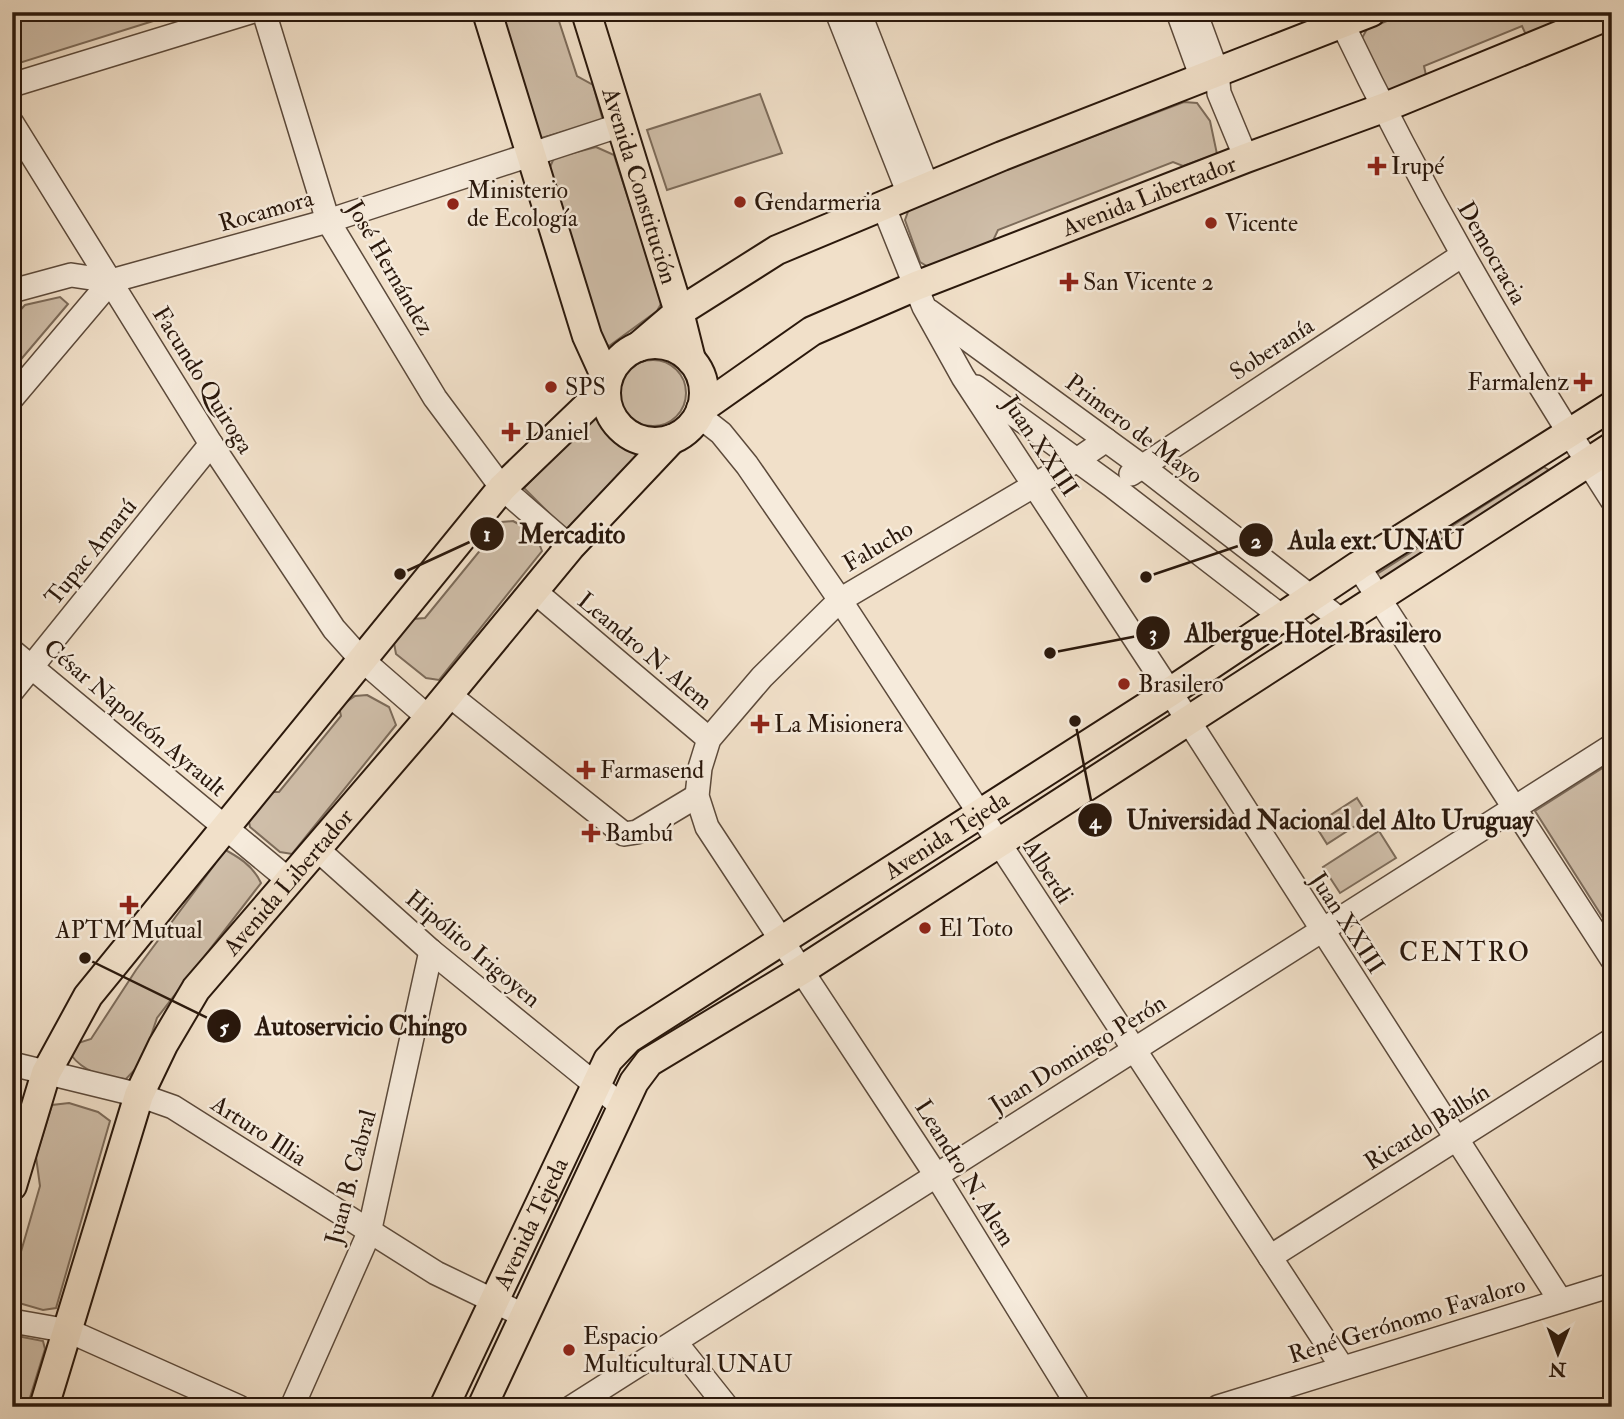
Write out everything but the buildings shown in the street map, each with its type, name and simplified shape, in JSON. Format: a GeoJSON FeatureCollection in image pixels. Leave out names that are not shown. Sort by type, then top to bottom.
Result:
{"type":"FeatureCollection","features":[{"type":"Feature","properties":{"kind":"main road"},"geometry":{"type":"LineString","coordinates":[[487,12],[587,336],[607,384],[607,405],[613,420],[625,432],[640,439],[656,442],[672,439],[688,429],[700,412],[702,381],[691,360],[675,349],[666,346],[638,347]]}},
{"type":"Feature","properties":{"kind":"main road","name":"Avenida Constitución"},"geometry":{"type":"LineString","coordinates":[[586,12],[680,312],[691,360]]}},
{"type":"Feature","properties":{"kind":"main road"},"geometry":{"type":"LineString","coordinates":[[12,1186],[46,1073],[88,996],[502,488],[607,384],[625,354],[638,347],[680,312],[777,250],[918,190],[1371,12]]}},
{"type":"Feature","properties":{"kind":"main road","name":"Avenida Libertador"},"geometry":{"type":"LineString","coordinates":[[700,412],[813,331],[920,297],[1246,158],[1382,108],[1612,14]]}},
{"type":"Feature","properties":{"kind":"main road","name":"Avenida Tejeda"},"geometry":{"type":"LineString","coordinates":[[444,1407],[608,1060],[628,1039],[785,941],[1170,692],[1310,596],[1612,406]]}},
{"type":"Feature","properties":{"kind":"main road","name":"Avenida Libertador"},"geometry":{"type":"LineString","coordinates":[[44,1407],[139,1095],[163,1045],[196,989],[318,850],[570,547],[672,439]]}},
{"type":"Feature","properties":{"kind":"main road","name":"Avenida Tejeda"},"geometry":{"type":"LineString","coordinates":[[482,1407],[634,1082],[649,1062],[802,970],[1612,447]]}},
{"type":"Feature","properties":{"kind":"street"},"geometry":{"type":"LineString","coordinates":[[12,85],[250,12]]}},
{"type":"Feature","properties":{"kind":"street","name":"José Hernández"},"geometry":{"type":"LineString","coordinates":[[264,12],[328,221],[435,398],[502,488],[570,547]]}},
{"type":"Feature","properties":{"kind":"street"},"geometry":{"type":"LineString","coordinates":[[837,12],[897,164],[918,190]]}},
{"type":"Feature","properties":{"kind":"street"},"geometry":{"type":"LineString","coordinates":[[859,12],[918,190]]}},
{"type":"Feature","properties":{"kind":"street"},"geometry":{"type":"LineString","coordinates":[[1178,12],[1219,93],[1246,158]]}},
{"type":"Feature","properties":{"kind":"street"},"geometry":{"type":"LineString","coordinates":[[1195,12],[1210,75]]}},
{"type":"Feature","properties":{"kind":"street","name":"Democracia"},"geometry":{"type":"LineString","coordinates":[[1342,23],[1382,108],[1461,256],[1568,434],[1612,500]]}},
{"type":"Feature","properties":{"kind":"street","name":"Facundo Quiroga"},"geometry":{"type":"LineString","coordinates":[[12,123],[211,444],[334,629],[360,659],[429,718]]}},
{"type":"Feature","properties":{"kind":"street","name":"Rocamora"},"geometry":{"type":"LineString","coordinates":[[12,290],[71,275],[111,281],[328,221],[621,124]]}},
{"type":"Feature","properties":{"kind":"street","name":"Juan XXIII"},"geometry":{"type":"LineString","coordinates":[[883,205],[920,297],[962,377],[1170,692],[1455,1141],[1560,1300]]}},
{"type":"Feature","properties":{"kind":"street","name":"Soberanía"},"geometry":{"type":"LineString","coordinates":[[1111,485],[1143,467],[1461,256]]}},
{"type":"Feature","properties":{"kind":"street"},"geometry":{"type":"LineString","coordinates":[[12,398],[111,281]]}},
{"type":"Feature","properties":{"kind":"street","name":"Primero de Mayo"},"geometry":{"type":"LineString","coordinates":[[920,297],[1342,621]]}},
{"type":"Feature","properties":{"kind":"street"},"geometry":{"type":"LineString","coordinates":[[962,377],[1111,485],[1312,640]]}},
{"type":"Feature","properties":{"kind":"street","name":"Alberdi"},"geometry":{"type":"LineString","coordinates":[[700,412],[747,466],[839,600],[1342,1367]]}},
{"type":"Feature","properties":{"kind":"street","name":"Falucho"},"geometry":{"type":"LineString","coordinates":[[709,739],[762,677],[839,600],[1077,460],[1106,440]]}},
{"type":"Feature","properties":{"kind":"street","name":"Tupac Amarú"},"geometry":{"type":"LineString","coordinates":[[12,691],[211,444]]}},
{"type":"Feature","properties":{"kind":"street"},"geometry":{"type":"LineString","coordinates":[[1358,566],[1612,959]]}},
{"type":"Feature","properties":{"kind":"street","name":"Leandro N. Alem"},"geometry":{"type":"LineString","coordinates":[[533,590],[709,739],[700,768],[697,796],[707,827],[785,941],[936,1175],[1079,1407]]}},
{"type":"Feature","properties":{"kind":"street","name":"César Napoleón Ayrault"},"geometry":{"type":"LineString","coordinates":[[12,651],[289,881]]}},
{"type":"Feature","properties":{"kind":"street"},"geometry":{"type":"LineString","coordinates":[[448,694],[624,834],[637,832],[697,796]]}},
{"type":"Feature","properties":{"kind":"street","name":"Juan Domingo Perón"},"geometry":{"type":"LineString","coordinates":[[572,1407],[1612,746]]}},
{"type":"Feature","properties":{"kind":"street","name":"Hipólito Irigoyen"},"geometry":{"type":"LineString","coordinates":[[318,850],[431,951],[623,1107]]}},
{"type":"Feature","properties":{"kind":"street","name":"Juan B. Cabral"},"geometry":{"type":"LineString","coordinates":[[292,1407],[369,1233],[431,951]]}},
{"type":"Feature","properties":{"kind":"street","name":"Ricardo Balbín"},"geometry":{"type":"LineString","coordinates":[[1270,1257],[1612,1040]]}},
{"type":"Feature","properties":{"kind":"street","name":"Arturo Illia"},"geometry":{"type":"LineString","coordinates":[[12,1064],[139,1095],[173,1107],[436,1273],[523,1315]]}},
{"type":"Feature","properties":{"kind":"street","name":"René Gerónomo Favaloro"},"geometry":{"type":"LineString","coordinates":[[1218,1407],[1612,1284]]}},
{"type":"Feature","properties":{"kind":"street"},"geometry":{"type":"LineString","coordinates":[[12,1321],[69,1331],[239,1407]]}},
{"type":"Feature","properties":{"kind":"street"},"geometry":{"type":"LineString","coordinates":[[676,1343],[727,1407]]}},
{"type":"Feature","properties":{"kind":"shaded area"},"geometry":{"type":"Polygon","coordinates":[[[12,12],[182,12],[13,65],[12,12]]]}},
{"type":"Feature","properties":{"kind":"shaded area"},"geometry":{"type":"Polygon","coordinates":[[[502,12],[556,12],[577,76],[593,85],[601,121],[538,139],[502,12]]]}},
{"type":"Feature","properties":{"kind":"shaded area"},"geometry":{"type":"Polygon","coordinates":[[[1409,12],[1585,12],[1527,37],[1522,26],[1424,66],[1427,80],[1396,93],[1385,90],[1362,38],[1367,29],[1409,12]]]}},
{"type":"Feature","properties":{"kind":"shaded area"},"geometry":{"type":"Polygon","coordinates":[[[760,94],[782,153],[667,190],[647,130],[760,94]]]}},
{"type":"Feature","properties":{"kind":"shaded area"},"geometry":{"type":"Polygon","coordinates":[[[1184,102],[1197,103],[1210,121],[1217,154],[1183,166],[1173,162],[998,230],[990,247],[930,268],[920,262],[905,220],[910,206],[1184,102]]]}},
{"type":"Feature","properties":{"kind":"shaded area"},"geometry":{"type":"Polygon","coordinates":[[[596,147],[614,155],[662,302],[657,311],[609,346],[600,340],[550,167],[554,158],[596,147]]]}},
{"type":"Feature","properties":{"kind":"shaded area"},"geometry":{"type":"Polygon","coordinates":[[[60,297],[68,304],[12,370],[12,319],[25,305],[60,297]]]}},
{"type":"Feature","properties":{"kind":"shaded area"},"geometry":{"type":"Polygon","coordinates":[[[653,360],[666,363],[676,370],[683,380],[686,393],[683,406],[676,416],[666,423],[653,426],[640,423],[630,416],[623,406],[620,393],[623,380],[630,370],[640,363],[653,360]]]}},
{"type":"Feature","properties":{"kind":"shaded area"},"geometry":{"type":"Polygon","coordinates":[[[596,414],[608,435],[641,453],[567,531],[524,488],[596,414]]]}},
{"type":"Feature","properties":{"kind":"shaded area"},"geometry":{"type":"Polygon","coordinates":[[[1544,467],[1549,470],[1550,476],[1381,585],[1374,576],[1544,467]]]}},
{"type":"Feature","properties":{"kind":"shaded area"},"geometry":{"type":"Polygon","coordinates":[[[513,521],[535,533],[542,551],[439,680],[426,678],[396,654],[394,643],[413,619],[425,618],[487,542],[485,533],[501,522],[513,521]]]}},
{"type":"Feature","properties":{"kind":"shaded area"},"geometry":{"type":"Polygon","coordinates":[[[367,695],[389,707],[396,725],[292,854],[280,852],[250,827],[248,817],[267,792],[279,792],[341,716],[339,707],[355,696],[367,695]]]}},
{"type":"Feature","properties":{"kind":"shaded area"},"geometry":{"type":"Polygon","coordinates":[[[1612,762],[1612,932],[1535,811],[1612,762]]]}},
{"type":"Feature","properties":{"kind":"shaded area"},"geometry":{"type":"Polygon","coordinates":[[[1357,798],[1369,817],[1327,844],[1315,825],[1357,798]]]}},
{"type":"Feature","properties":{"kind":"shaded area"},"geometry":{"type":"Polygon","coordinates":[[[1379,831],[1396,858],[1340,893],[1323,867],[1379,831]]]}},
{"type":"Feature","properties":{"kind":"shaded area"},"geometry":{"type":"Polygon","coordinates":[[[220,847],[249,866],[261,883],[157,1018],[142,1062],[126,1079],[88,1070],[71,1055],[75,1044],[91,1039],[136,970],[215,864],[211,857],[220,847]]]}},
{"type":"Feature","properties":{"kind":"shaded area"},"geometry":{"type":"Polygon","coordinates":[[[69,1103],[98,1112],[110,1121],[56,1308],[43,1310],[12,1301],[12,1259],[20,1255],[40,1186],[36,1157],[52,1105],[69,1103]]]}},
{"type":"Feature","properties":{"kind":"shaded area"},"geometry":{"type":"Polygon","coordinates":[[[12,1335],[43,1341],[45,1349],[27,1407],[12,1407],[12,1335]]]}},
{"type":"Feature","properties":{"kind":"place","name":"Irupé"},"geometry":{"type":"Point","coordinates":[1377,166]}},
{"type":"Feature","properties":{"kind":"place","name":"Gendarmeria"},"geometry":{"type":"Point","coordinates":[740,202]}},
{"type":"Feature","properties":{"kind":"place","name":"Ministerio de Ecología"},"geometry":{"type":"Point","coordinates":[453,204]}},
{"type":"Feature","properties":{"kind":"place","name":"Vicente"},"geometry":{"type":"Point","coordinates":[1211,223]}},
{"type":"Feature","properties":{"kind":"place","name":"San Vicente 2"},"geometry":{"type":"Point","coordinates":[1069,282]}},
{"type":"Feature","properties":{"kind":"place","name":"Farmalenz"},"geometry":{"type":"Point","coordinates":[1583,382]}},
{"type":"Feature","properties":{"kind":"place","name":"SPS"},"geometry":{"type":"Point","coordinates":[551,387]}},
{"type":"Feature","properties":{"kind":"place","name":"Daniel"},"geometry":{"type":"Point","coordinates":[511,432]}},
{"type":"Feature","properties":{"kind":"place","name":"Mercadito"},"geometry":{"type":"Point","coordinates":[400,574]}},
{"type":"Feature","properties":{"kind":"place","name":"Aula ext. UNAU"},"geometry":{"type":"Point","coordinates":[1146,577]}},
{"type":"Feature","properties":{"kind":"place","name":"Albergue Hotel Brasilero"},"geometry":{"type":"Point","coordinates":[1050,653]}},
{"type":"Feature","properties":{"kind":"place","name":"Brasilero"},"geometry":{"type":"Point","coordinates":[1124,684]}},
{"type":"Feature","properties":{"kind":"place","name":"Universidad Nacional del Alto Uruguay"},"geometry":{"type":"Point","coordinates":[1075,721]}},
{"type":"Feature","properties":{"kind":"place","name":"La Misionera"},"geometry":{"type":"Point","coordinates":[760,724]}},
{"type":"Feature","properties":{"kind":"place","name":"Farmasend"},"geometry":{"type":"Point","coordinates":[586,770]}},
{"type":"Feature","properties":{"kind":"place","name":"Bambú"},"geometry":{"type":"Point","coordinates":[591,833]}},
{"type":"Feature","properties":{"kind":"place","name":"APTM Mutual"},"geometry":{"type":"Point","coordinates":[129,905]}},
{"type":"Feature","properties":{"kind":"place","name":"El Toto"},"geometry":{"type":"Point","coordinates":[925,928]}},
{"type":"Feature","properties":{"kind":"place","name":"Autoservicio Chingo"},"geometry":{"type":"Point","coordinates":[85,958]}},
{"type":"Feature","properties":{"kind":"place","name":"Espacio Multicultural UNAU"},"geometry":{"type":"Point","coordinates":[569,1350]}},
{"type":"Feature","properties":{"kind":"district","name":"CENTRO"},"geometry":{"type":"Point","coordinates":[1465,953]}}]}
